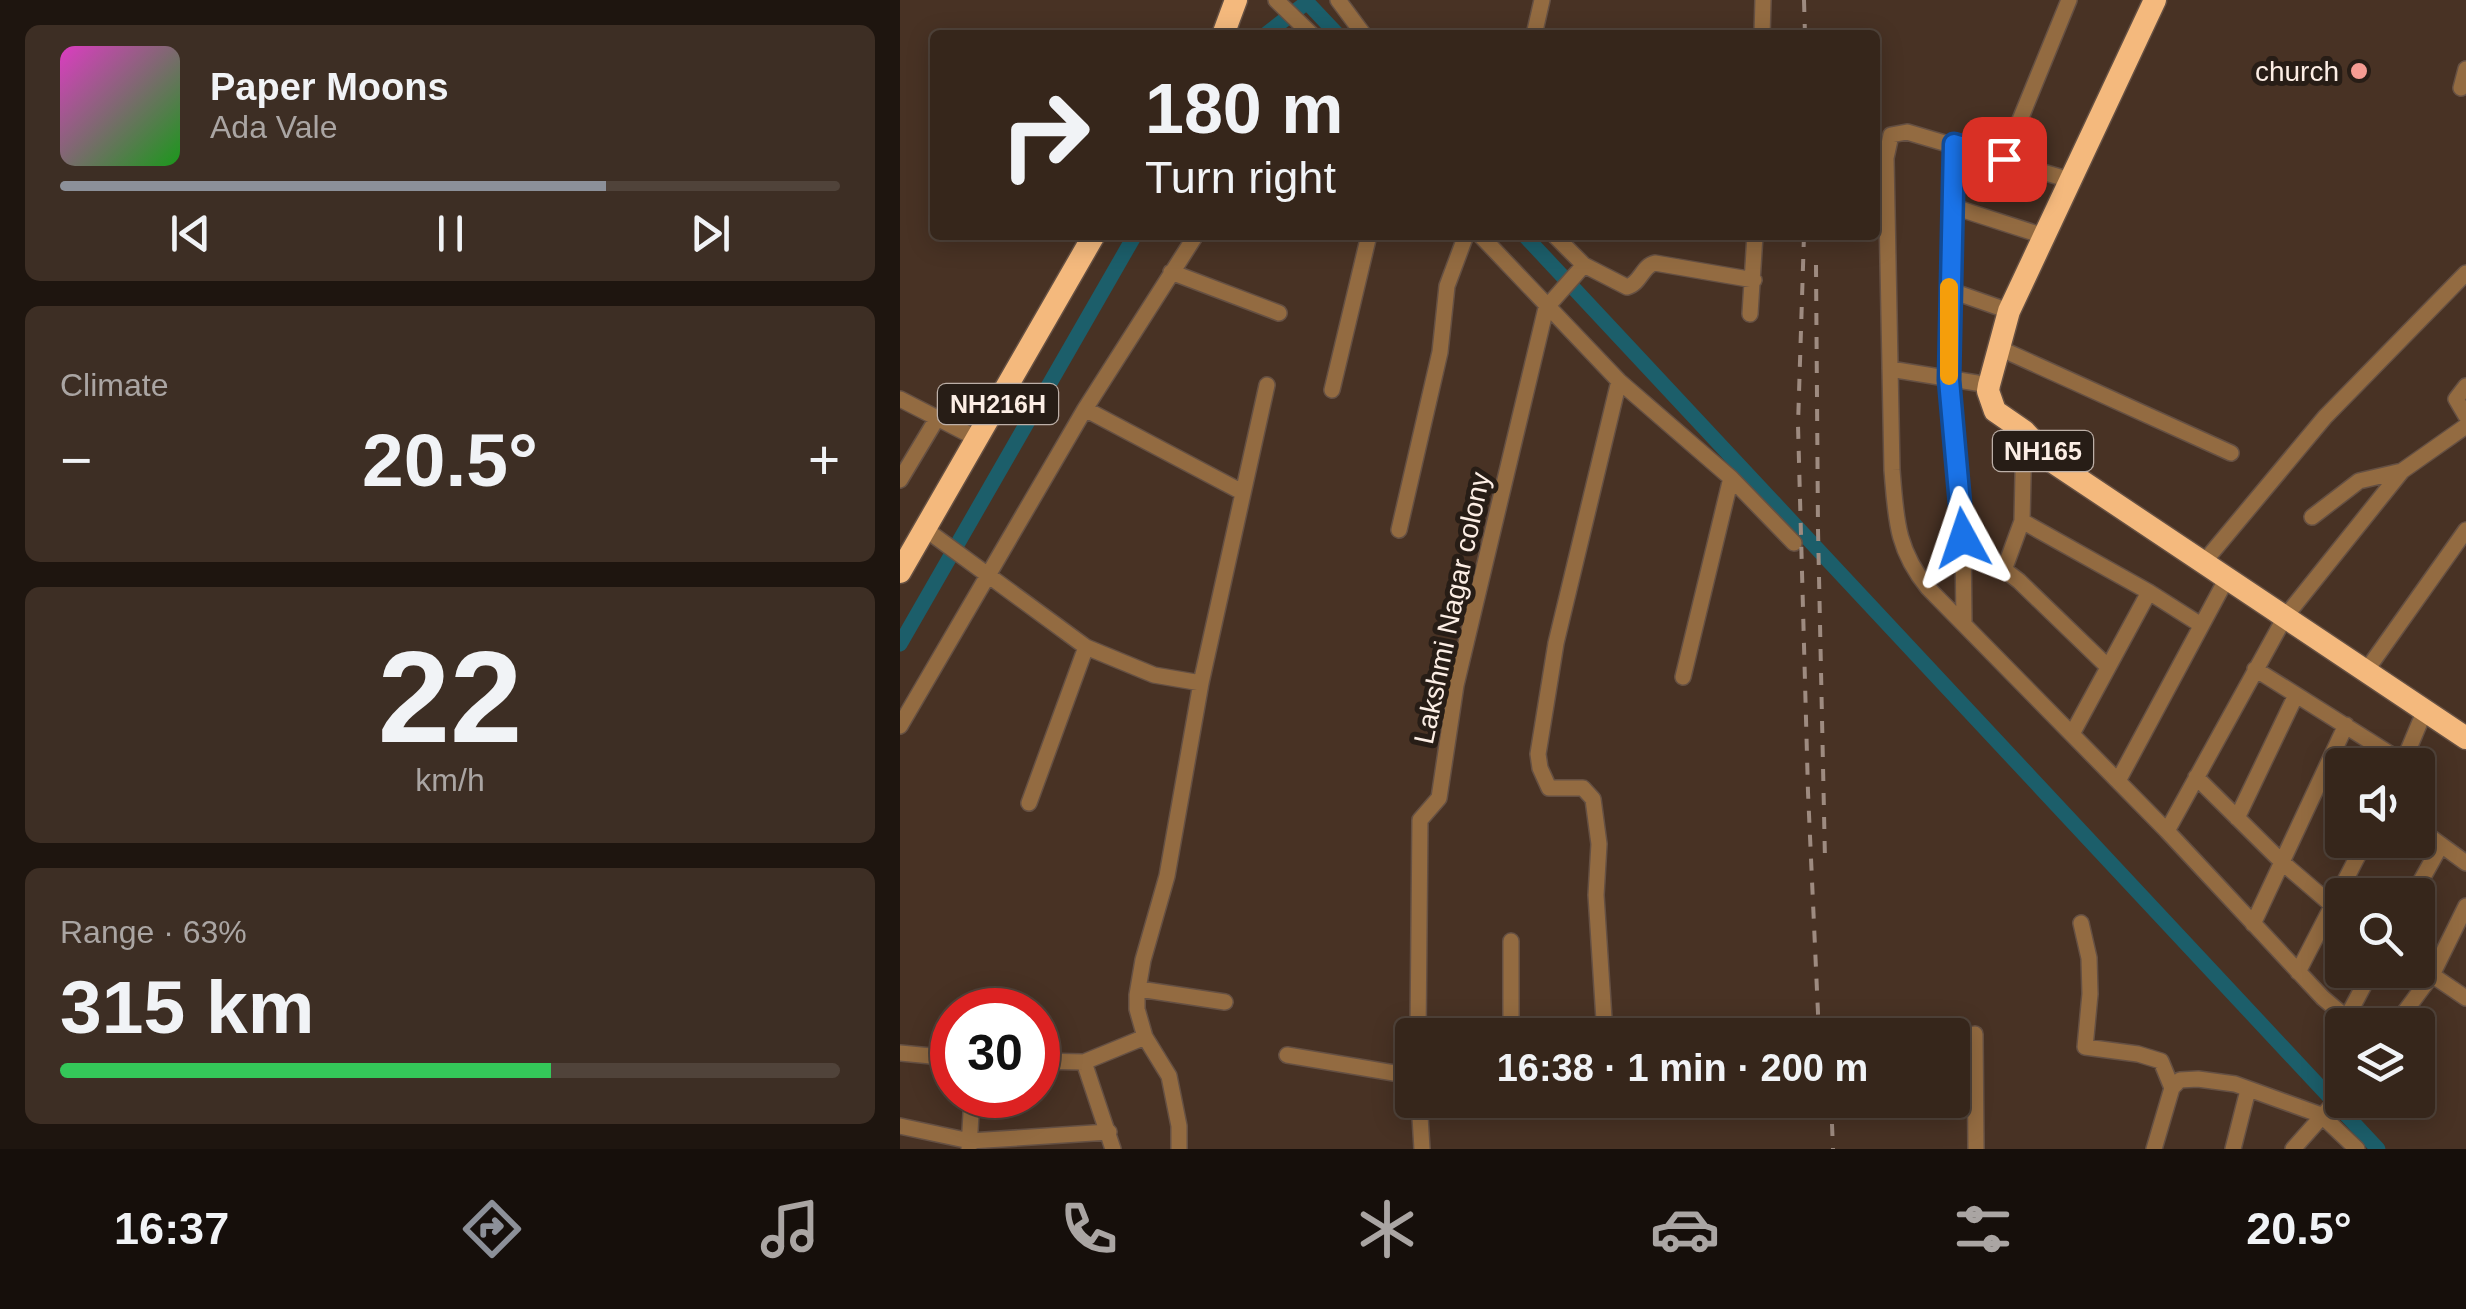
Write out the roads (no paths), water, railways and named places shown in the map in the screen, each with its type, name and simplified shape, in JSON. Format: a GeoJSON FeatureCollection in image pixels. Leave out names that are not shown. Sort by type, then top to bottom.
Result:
{"type":"FeatureCollection","features":[{"type":"Feature","properties":{"kind":"highway"},"geometry":{"type":"LineString","coordinates":[[1225,30],[1236,0]]}},
{"type":"Feature","properties":{"kind":"highway"},"geometry":{"type":"LineString","coordinates":[[1989,385],[2009,311],[2155,0]]}},
{"type":"Feature","properties":{"kind":"highway","name":"NH216H"},"geometry":{"type":"LineString","coordinates":[[900,572],[933,534],[966,432],[1091,240]]}},
{"type":"Feature","properties":{"kind":"highway","name":"NH165"},"geometry":{"type":"LineString","coordinates":[[1989,385],[1995,411],[2024,431],[2053,462],[2466,738]]}},
{"type":"Feature","properties":{"kind":"street"},"geometry":{"type":"LineString","coordinates":[[1276,0],[1307,30]]}},
{"type":"Feature","properties":{"kind":"street"},"geometry":{"type":"LineString","coordinates":[[1338,0],[1360,30]]}},
{"type":"Feature","properties":{"kind":"street"},"geometry":{"type":"LineString","coordinates":[[1535,30],[1542,0]]}},
{"type":"Feature","properties":{"kind":"street"},"geometry":{"type":"LineString","coordinates":[[1762,30],[1763,0]]}},
{"type":"Feature","properties":{"kind":"street"},"geometry":{"type":"LineString","coordinates":[[2004,159],[2069,0]]}},
{"type":"Feature","properties":{"kind":"street"},"geometry":{"type":"LineString","coordinates":[[2460,88],[2466,69]]}},
{"type":"Feature","properties":{"kind":"street"},"geometry":{"type":"LineString","coordinates":[[2070,180],[1954,144],[1897,132],[1891,135],[1888,144],[1892,470],[1901,546],[1914,570],[1964,624],[2335,1008]]}},
{"type":"Feature","properties":{"kind":"street"},"geometry":{"type":"LineString","coordinates":[[1954,144],[1949,380],[1963,538],[1964,624]]}},
{"type":"Feature","properties":{"kind":"street"},"geometry":{"type":"LineString","coordinates":[[1951,206],[2044,236]]}},
{"type":"Feature","properties":{"kind":"street"},"geometry":{"type":"LineString","coordinates":[[900,726],[986,571],[1193,240]]}},
{"type":"Feature","properties":{"kind":"street"},"geometry":{"type":"LineString","coordinates":[[1332,390],[1368,240]]}},
{"type":"Feature","properties":{"kind":"street"},"geometry":{"type":"LineString","coordinates":[[1399,530],[1440,352],[1448,286],[1464,240]]}},
{"type":"Feature","properties":{"kind":"street"},"geometry":{"type":"LineString","coordinates":[[1485,240],[1619,381],[1732,478],[1794,543]]}},
{"type":"Feature","properties":{"kind":"street"},"geometry":{"type":"LineString","coordinates":[[1559,240],[1584,265],[1628,287],[1648,265],[1655,263],[1754,280]]}},
{"type":"Feature","properties":{"kind":"street"},"geometry":{"type":"LineString","coordinates":[[1750,314],[1755,240]]}},
{"type":"Feature","properties":{"kind":"street"},"geometry":{"type":"LineString","coordinates":[[1546,308],[1584,265]]}},
{"type":"Feature","properties":{"kind":"street"},"geometry":{"type":"LineString","coordinates":[[1171,272],[1279,313]]}},
{"type":"Feature","properties":{"kind":"street"},"geometry":{"type":"LineString","coordinates":[[2204,562],[2325,417],[2466,273]]}},
{"type":"Feature","properties":{"kind":"street"},"geometry":{"type":"LineString","coordinates":[[1949,290],[2009,311]]}},
{"type":"Feature","properties":{"kind":"street","name":"Lakshmi Nagar colony"},"geometry":{"type":"LineString","coordinates":[[1418,1018],[1420,820],[1440,798],[1456,685],[1546,308]]}},
{"type":"Feature","properties":{"kind":"street"},"geometry":{"type":"LineString","coordinates":[[1999,348],[2231,453]]}},
{"type":"Feature","properties":{"kind":"street"},"geometry":{"type":"LineString","coordinates":[[1890,369],[1989,385]]}},
{"type":"Feature","properties":{"kind":"street"},"geometry":{"type":"LineString","coordinates":[[1604,1018],[1596,895],[1600,844],[1593,799],[1582,788],[1550,788],[1538,754],[1556,642],[1619,381]]}},
{"type":"Feature","properties":{"kind":"street"},"geometry":{"type":"LineString","coordinates":[[1179,1149],[1179,1126],[1169,1076],[1145,1038],[1136,1009],[1143,960],[1167,876],[1201,683],[1267,385]]}},
{"type":"Feature","properties":{"kind":"street"},"geometry":{"type":"LineString","coordinates":[[2466,386],[2456,398],[2466,416]]}},
{"type":"Feature","properties":{"kind":"street"},"geometry":{"type":"LineString","coordinates":[[900,399],[966,432]]}},
{"type":"Feature","properties":{"kind":"street"},"geometry":{"type":"LineString","coordinates":[[1085,409],[1242,492]]}},
{"type":"Feature","properties":{"kind":"street"},"geometry":{"type":"LineString","coordinates":[[900,480],[936,420]]}},
{"type":"Feature","properties":{"kind":"street"},"geometry":{"type":"LineString","coordinates":[[2167,831],[2285,617],[2402,471],[2466,426]]}},
{"type":"Feature","properties":{"kind":"street"},"geometry":{"type":"LineString","coordinates":[[2004,570],[2022,522],[2024,431]]}},
{"type":"Feature","properties":{"kind":"street"},"geometry":{"type":"LineString","coordinates":[[2312,517],[2360,481],[2402,471]]}},
{"type":"Feature","properties":{"kind":"street"},"geometry":{"type":"LineString","coordinates":[[1683,676],[1732,478]]}},
{"type":"Feature","properties":{"kind":"street"},"geometry":{"type":"LineString","coordinates":[[2022,522],[2202,625]]}},
{"type":"Feature","properties":{"kind":"street"},"geometry":{"type":"LineString","coordinates":[[2366,671],[2466,530]]}},
{"type":"Feature","properties":{"kind":"street"},"geometry":{"type":"LineString","coordinates":[[933,534],[1086,647],[1154,675],[1201,683]]}},
{"type":"Feature","properties":{"kind":"street"},"geometry":{"type":"LineString","coordinates":[[1963,538],[2004,570],[2107,666]]}},
{"type":"Feature","properties":{"kind":"street"},"geometry":{"type":"LineString","coordinates":[[2118,780],[2227,578]]}},
{"type":"Feature","properties":{"kind":"street"},"geometry":{"type":"LineString","coordinates":[[2072,734],[2149,592]]}},
{"type":"Feature","properties":{"kind":"street"},"geometry":{"type":"LineString","coordinates":[[1029,803],[1086,647]]}},
{"type":"Feature","properties":{"kind":"street"},"geometry":{"type":"LineString","coordinates":[[2254,669],[2379,748]]}},
{"type":"Feature","properties":{"kind":"street"},"geometry":{"type":"LineString","coordinates":[[2237,818],[2296,694]]}},
{"type":"Feature","properties":{"kind":"street"},"geometry":{"type":"LineString","coordinates":[[2409,748],[2425,710]]}},
{"type":"Feature","properties":{"kind":"street"},"geometry":{"type":"LineString","coordinates":[[2254,924],[2346,725]]}},
{"type":"Feature","properties":{"kind":"street"},"geometry":{"type":"LineString","coordinates":[[2196,777],[2325,899]]}},
{"type":"Feature","properties":{"kind":"street"},"geometry":{"type":"LineString","coordinates":[[2435,841],[2466,863]]}},
{"type":"Feature","properties":{"kind":"street"},"geometry":{"type":"LineString","coordinates":[[2422,878],[2440,845]]}},
{"type":"Feature","properties":{"kind":"street"},"geometry":{"type":"LineString","coordinates":[[2435,969],[2466,906]]}},
{"type":"Feature","properties":{"kind":"street"},"geometry":{"type":"LineString","coordinates":[[2298,972],[2325,921]]}},
{"type":"Feature","properties":{"kind":"street"},"geometry":{"type":"LineString","coordinates":[[2081,922],[2089,958],[2090,994],[2084,1047],[2161,1061],[2172,1088]]}},
{"type":"Feature","properties":{"kind":"street"},"geometry":{"type":"LineString","coordinates":[[1511,941],[1511,1018]]}},
{"type":"Feature","properties":{"kind":"street"},"geometry":{"type":"LineString","coordinates":[[2435,977],[2466,998]]}},
{"type":"Feature","properties":{"kind":"street"},"geometry":{"type":"LineString","coordinates":[[1139,988],[1226,1002]]}},
{"type":"Feature","properties":{"kind":"street"},"geometry":{"type":"LineString","coordinates":[[1975,1034],[1976,1149]]}},
{"type":"Feature","properties":{"kind":"street"},"geometry":{"type":"LineString","coordinates":[[1060,1061],[1084,1062],[1145,1038]]}},
{"type":"Feature","properties":{"kind":"street"},"geometry":{"type":"LineString","coordinates":[[900,1054],[930,1056]]}},
{"type":"Feature","properties":{"kind":"street"},"geometry":{"type":"LineString","coordinates":[[1287,1055],[1395,1073]]}},
{"type":"Feature","properties":{"kind":"street"},"geometry":{"type":"LineString","coordinates":[[1084,1062],[1113,1149]]}},
{"type":"Feature","properties":{"kind":"street"},"geometry":{"type":"LineString","coordinates":[[2154,1149],[2172,1088],[2180,1080],[2227,1082],[2325,1112]]}},
{"type":"Feature","properties":{"kind":"street"},"geometry":{"type":"LineString","coordinates":[[2233,1149],[2248,1090]]}},
{"type":"Feature","properties":{"kind":"street"},"geometry":{"type":"LineString","coordinates":[[2294,1149],[2325,1113]]}},
{"type":"Feature","properties":{"kind":"street"},"geometry":{"type":"LineString","coordinates":[[970,1145],[971,1118]]}},
{"type":"Feature","properties":{"kind":"street"},"geometry":{"type":"LineString","coordinates":[[1420,1118],[1422,1149]]}},
{"type":"Feature","properties":{"kind":"street"},"geometry":{"type":"LineString","coordinates":[[2331,1118],[2357,1149]]}},
{"type":"Feature","properties":{"kind":"street"},"geometry":{"type":"LineString","coordinates":[[900,1126],[970,1145],[1108,1132]]}},
{"type":"Feature","properties":{"kind":"waterway"},"geometry":{"type":"LineString","coordinates":[[1305,0],[1333,30]]}},
{"type":"Feature","properties":{"kind":"waterway"},"geometry":{"type":"LineString","coordinates":[[1271,30],[1307,2]]}},
{"type":"Feature","properties":{"kind":"waterway"},"geometry":{"type":"LineString","coordinates":[[900,644],[1132,240]]}},
{"type":"Feature","properties":{"kind":"waterway"},"geometry":{"type":"LineString","coordinates":[[1529,240],[2378,1149]]}},
{"type":"Feature","properties":{"kind":"railway"},"geometry":{"type":"LineString","coordinates":[[1804,0],[1805,30]]}},
{"type":"Feature","properties":{"kind":"railway"},"geometry":{"type":"LineString","coordinates":[[1804,240],[1798,425],[1818,1018]]}},
{"type":"Feature","properties":{"kind":"railway"},"geometry":{"type":"LineString","coordinates":[[1816,265],[1825,860]]}},
{"type":"Feature","properties":{"kind":"railway"},"geometry":{"type":"LineString","coordinates":[[1832,1118],[1833,1149]]}},
{"type":"Feature","properties":{"kind":"place","name":"church"},"geometry":{"type":"Point","coordinates":[2359,71]}}]}
